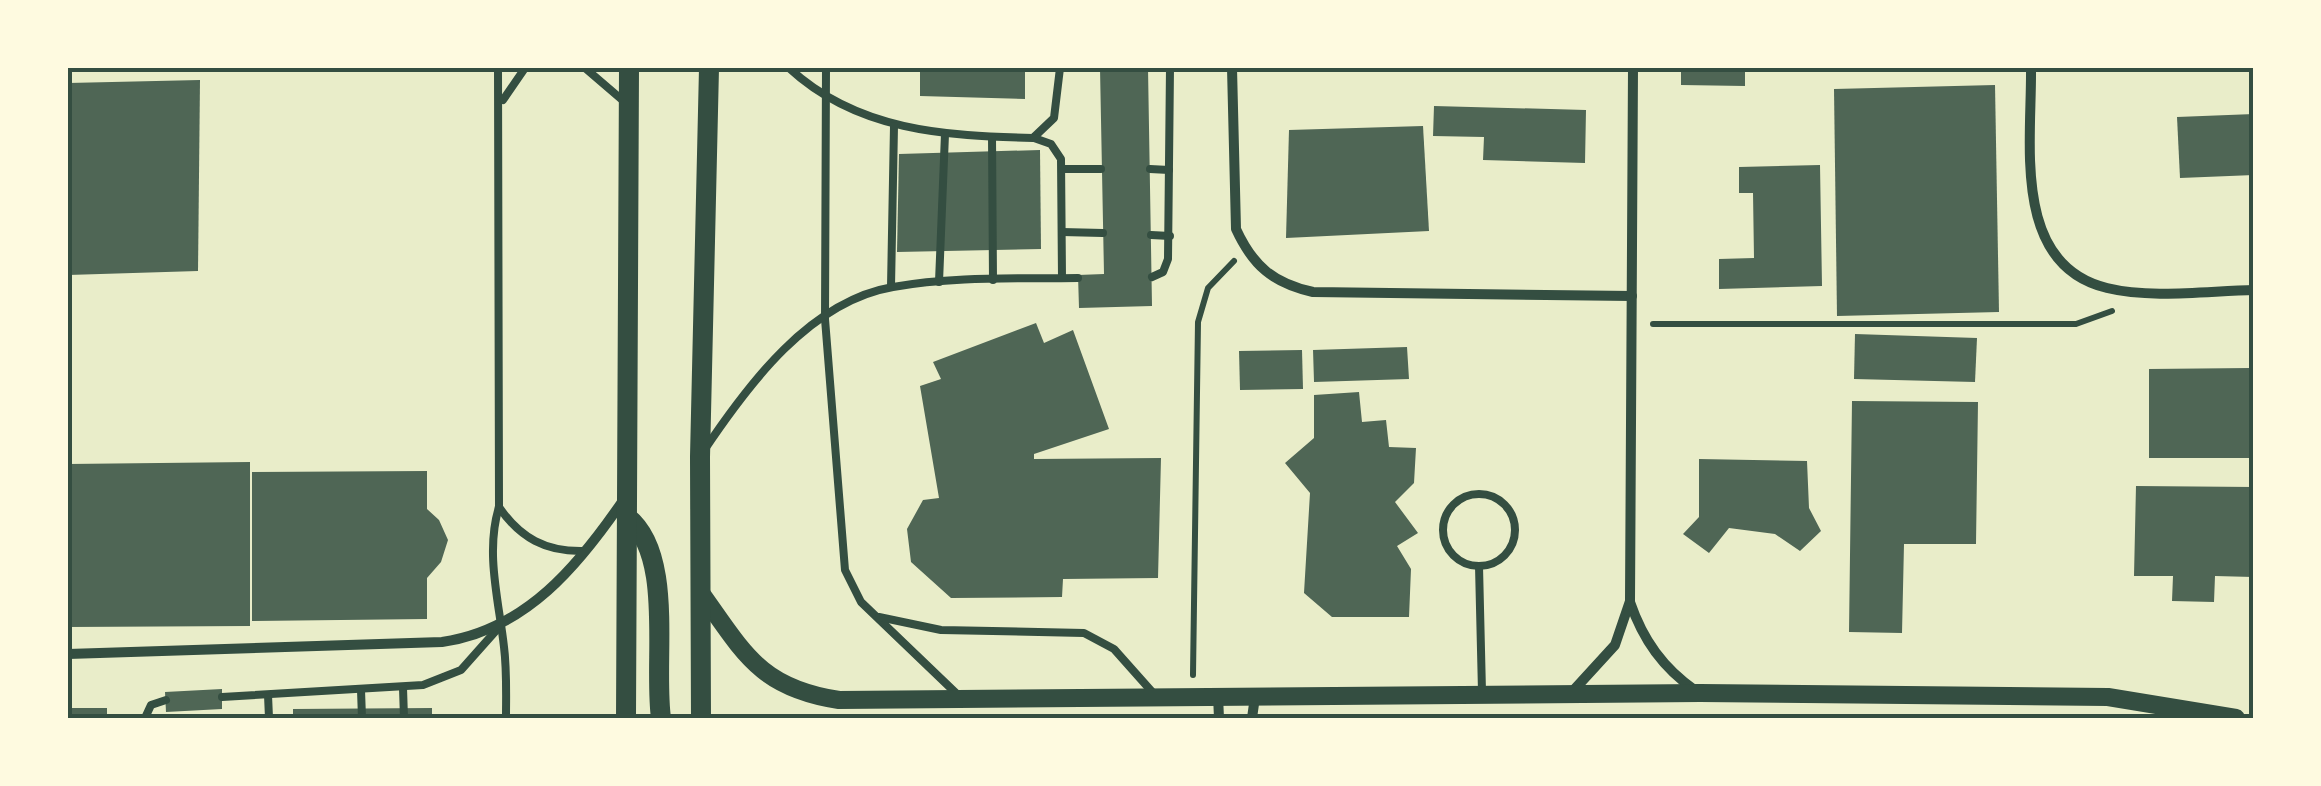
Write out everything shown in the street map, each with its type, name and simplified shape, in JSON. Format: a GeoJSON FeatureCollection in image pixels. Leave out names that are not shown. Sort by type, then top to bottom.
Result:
{"type":"FeatureCollection","features":[{"type":"Feature","properties":{"kind":"main road"},"geometry":{"type":"LineString","coordinates":[[701,718],[700,457],[709,68]]}},
{"type":"Feature","properties":{"kind":"main road"},"geometry":{"type":"LineString","coordinates":[[625,71],[631,108],[626,718]]}},
{"type":"Feature","properties":{"kind":"main road"},"geometry":{"type":"LineString","coordinates":[[628,516],[646,536],[655,562],[660,718]]}},
{"type":"Feature","properties":{"kind":"street"},"geometry":{"type":"LineString","coordinates":[[1232,68],[1236,229],[1247,253],[1264,273],[1287,286],[1313,292],[1632,296]]}},
{"type":"Feature","properties":{"kind":"street"},"geometry":{"type":"LineString","coordinates":[[1568,694],[1602,664],[1615,644],[1630,601],[1634,68]]}},
{"type":"Feature","properties":{"kind":"street"},"geometry":{"type":"LineString","coordinates":[[2031,68],[2037,222],[2047,245],[2073,272],[2106,288],[2132,292],[2254,290]]}},
{"type":"Feature","properties":{"kind":"street"},"geometry":{"type":"LineString","coordinates":[[68,654],[442,642],[502,625],[548,592],[628,494]]}},
{"type":"Feature","properties":{"kind":"street"},"geometry":{"type":"LineString","coordinates":[[700,592],[742,654],[781,685],[839,700],[1700,693],[2108,697],[2236,718]]}},
{"type":"Feature","properties":{"kind":"street"},"geometry":{"type":"LineString","coordinates":[[1630,601],[1638,624],[1663,664],[1700,693]]}},
{"type":"Feature","properties":{"kind":"street"},"geometry":{"type":"LineString","coordinates":[[1218,696],[1219,718]]}},
{"type":"Feature","properties":{"kind":"street"},"geometry":{"type":"LineString","coordinates":[[1252,718],[1254,697]]}},
{"type":"Feature","properties":{"kind":"lane"},"geometry":{"type":"LineString","coordinates":[[498,68],[499,507],[494,528],[494,592],[502,625],[506,718]]}},
{"type":"Feature","properties":{"kind":"lane"},"geometry":{"type":"LineString","coordinates":[[501,104],[525,68]]}},
{"type":"Feature","properties":{"kind":"lane"},"geometry":{"type":"LineString","coordinates":[[584,68],[631,108]]}},
{"type":"Feature","properties":{"kind":"lane"},"geometry":{"type":"LineString","coordinates":[[789,68],[826,96],[894,126],[945,134],[1034,138],[1057,150],[1062,168],[1062,278]]}},
{"type":"Feature","properties":{"kind":"lane"},"geometry":{"type":"LineString","coordinates":[[826,68],[825,318],[842,552],[852,587],[874,616],[963,699]]}},
{"type":"Feature","properties":{"kind":"lane"},"geometry":{"type":"LineString","coordinates":[[1034,138],[1054,118],[1060,68]]}},
{"type":"Feature","properties":{"kind":"lane"},"geometry":{"type":"LineString","coordinates":[[1152,277],[1167,266],[1170,236],[1170,68]]}},
{"type":"Feature","properties":{"kind":"lane"},"geometry":{"type":"LineString","coordinates":[[891,287],[894,126]]}},
{"type":"Feature","properties":{"kind":"lane"},"geometry":{"type":"LineString","coordinates":[[939,282],[945,134]]}},
{"type":"Feature","properties":{"kind":"lane"},"geometry":{"type":"LineString","coordinates":[[992,138],[993,280]]}},
{"type":"Feature","properties":{"kind":"lane"},"geometry":{"type":"LineString","coordinates":[[1062,168],[1102,169]]}},
{"type":"Feature","properties":{"kind":"lane"},"geometry":{"type":"LineString","coordinates":[[1150,169],[1170,170]]}},
{"type":"Feature","properties":{"kind":"lane"},"geometry":{"type":"LineString","coordinates":[[1062,232],[1102,233]]}},
{"type":"Feature","properties":{"kind":"lane"},"geometry":{"type":"LineString","coordinates":[[1151,235],[1170,236]]}},
{"type":"Feature","properties":{"kind":"lane"},"geometry":{"type":"LineString","coordinates":[[700,457],[757,378],[825,318],[856,299],[891,287],[939,282],[1078,278]]}},
{"type":"Feature","properties":{"kind":"lane"},"geometry":{"type":"LineString","coordinates":[[1479,493],[1505,504],[1515,530],[1504,556],[1479,566],[1453,555],[1442,530],[1453,504],[1479,493]]}},
{"type":"Feature","properties":{"kind":"lane"},"geometry":{"type":"LineString","coordinates":[[499,507],[508,521],[535,542],[550,549],[584,551]]}},
{"type":"Feature","properties":{"kind":"lane"},"geometry":{"type":"LineString","coordinates":[[1479,566],[1482,695]]}},
{"type":"Feature","properties":{"kind":"lane"},"geometry":{"type":"LineString","coordinates":[[874,616],[941,630],[1084,633],[1114,649],[1157,697]]}},
{"type":"Feature","properties":{"kind":"lane"},"geometry":{"type":"LineString","coordinates":[[222,697],[403,688],[461,670],[502,625]]}},
{"type":"Feature","properties":{"kind":"lane"},"geometry":{"type":"LineString","coordinates":[[403,688],[404,718]]}},
{"type":"Feature","properties":{"kind":"lane"},"geometry":{"type":"LineString","coordinates":[[361,690],[362,718]]}},
{"type":"Feature","properties":{"kind":"lane"},"geometry":{"type":"LineString","coordinates":[[268,695],[269,718]]}},
{"type":"Feature","properties":{"kind":"lane"},"geometry":{"type":"LineString","coordinates":[[145,718],[151,705],[166,700]]}},
{"type":"Feature","properties":{"kind":"path"},"geometry":{"type":"LineString","coordinates":[[1193,697],[1198,322],[1208,288],[1218,274],[1247,253]]}},
{"type":"Feature","properties":{"kind":"path"},"geometry":{"type":"LineString","coordinates":[[1632,324],[2076,324],[2107,315],[2132,292]]}},
{"type":"Feature","properties":{"kind":"building"},"geometry":{"type":"Polygon","coordinates":[[[920,68],[1025,68],[1025,99],[920,96],[920,68]]]}},
{"type":"Feature","properties":{"kind":"building"},"geometry":{"type":"Polygon","coordinates":[[[1100,68],[1148,68],[1152,306],[1079,308],[1078,275],[1104,274],[1100,68]]]}},
{"type":"Feature","properties":{"kind":"building"},"geometry":{"type":"Polygon","coordinates":[[[1681,68],[1745,68],[1745,86],[1681,85],[1681,68]]]}},
{"type":"Feature","properties":{"kind":"building"},"geometry":{"type":"Polygon","coordinates":[[[2254,68],[2254,72],[2174,71],[2254,68]]]}},
{"type":"Feature","properties":{"kind":"building"},"geometry":{"type":"Polygon","coordinates":[[[200,80],[198,271],[68,275],[68,83],[200,80]]]}},
{"type":"Feature","properties":{"kind":"building"},"geometry":{"type":"Polygon","coordinates":[[[1995,85],[1999,312],[1837,316],[1834,89],[1995,85]]]}},
{"type":"Feature","properties":{"kind":"building"},"geometry":{"type":"Polygon","coordinates":[[[1434,106],[1586,110],[1585,163],[1483,160],[1484,137],[1433,136],[1434,106]]]}},
{"type":"Feature","properties":{"kind":"building"},"geometry":{"type":"Polygon","coordinates":[[[2254,114],[2254,175],[2180,178],[2177,117],[2254,114]]]}},
{"type":"Feature","properties":{"kind":"building"},"geometry":{"type":"Polygon","coordinates":[[[1423,126],[1429,231],[1286,238],[1289,130],[1423,126]]]}},
{"type":"Feature","properties":{"kind":"building"},"geometry":{"type":"Polygon","coordinates":[[[1040,150],[1041,249],[897,252],[899,154],[1040,150]]]}},
{"type":"Feature","properties":{"kind":"building"},"geometry":{"type":"Polygon","coordinates":[[[1820,165],[1822,286],[1719,289],[1719,259],[1754,258],[1753,193],[1739,193],[1739,167],[1820,165]]]}},
{"type":"Feature","properties":{"kind":"building"},"geometry":{"type":"Polygon","coordinates":[[[1036,323],[1044,343],[1073,330],[1109,429],[1034,454],[1034,459],[1161,458],[1158,578],[1063,579],[1062,597],[951,598],[911,562],[907,529],[923,500],[939,498],[920,386],[941,379],[933,362],[1036,323]]]}},
{"type":"Feature","properties":{"kind":"building"},"geometry":{"type":"Polygon","coordinates":[[[1855,334],[1977,338],[1975,382],[1854,379],[1855,334]]]}},
{"type":"Feature","properties":{"kind":"building"},"geometry":{"type":"Polygon","coordinates":[[[1407,347],[1409,379],[1314,382],[1313,350],[1407,347]]]}},
{"type":"Feature","properties":{"kind":"building"},"geometry":{"type":"Polygon","coordinates":[[[1302,350],[1303,389],[1240,390],[1239,351],[1302,350]]]}},
{"type":"Feature","properties":{"kind":"building"},"geometry":{"type":"Polygon","coordinates":[[[2250,368],[2249,458],[2149,458],[2149,369],[2250,368]]]}},
{"type":"Feature","properties":{"kind":"building"},"geometry":{"type":"Polygon","coordinates":[[[1359,392],[1362,422],[1386,420],[1389,447],[1416,448],[1414,483],[1395,502],[1418,533],[1397,546],[1411,569],[1409,617],[1332,617],[1304,593],[1310,493],[1285,463],[1314,438],[1314,395],[1359,392]]]}},
{"type":"Feature","properties":{"kind":"building"},"geometry":{"type":"Polygon","coordinates":[[[1852,401],[1978,402],[1976,544],[1904,544],[1902,633],[1849,632],[1852,401]]]}},
{"type":"Feature","properties":{"kind":"building"},"geometry":{"type":"Polygon","coordinates":[[[1699,459],[1807,461],[1809,508],[1821,531],[1800,551],[1775,534],[1729,528],[1709,553],[1683,534],[1699,517],[1699,459]]]}},
{"type":"Feature","properties":{"kind":"building"},"geometry":{"type":"Polygon","coordinates":[[[250,462],[250,626],[68,627],[68,464],[250,462]]]}},
{"type":"Feature","properties":{"kind":"building"},"geometry":{"type":"Polygon","coordinates":[[[427,471],[427,509],[439,520],[448,540],[441,562],[427,578],[427,619],[252,621],[252,472],[427,471]]]}},
{"type":"Feature","properties":{"kind":"building"},"geometry":{"type":"Polygon","coordinates":[[[2136,486],[2254,487],[2253,577],[2215,576],[2214,602],[2172,601],[2173,576],[2134,576],[2136,486]]]}},
{"type":"Feature","properties":{"kind":"building"},"geometry":{"type":"Polygon","coordinates":[[[222,689],[222,709],[166,712],[165,692],[222,689]]]}},
{"type":"Feature","properties":{"kind":"building"},"geometry":{"type":"Polygon","coordinates":[[[68,708],[107,708],[107,718],[68,718],[68,708]]]}},
{"type":"Feature","properties":{"kind":"building"},"geometry":{"type":"Polygon","coordinates":[[[432,708],[432,718],[293,718],[293,709],[432,708]]]}}]}
